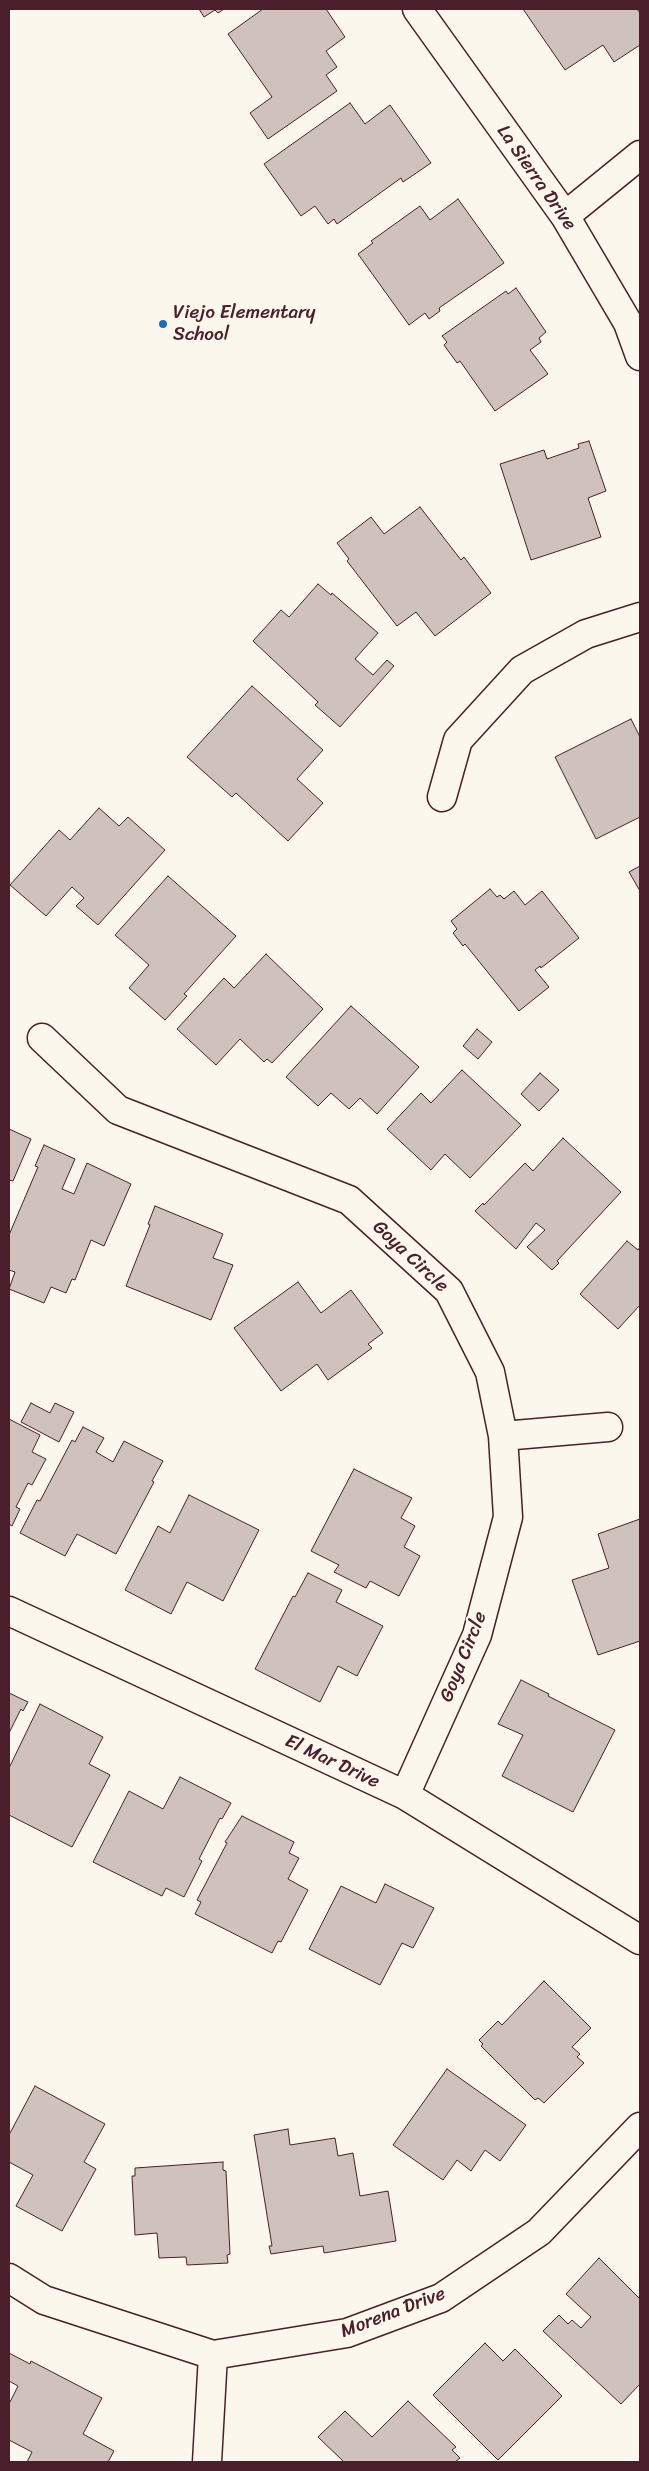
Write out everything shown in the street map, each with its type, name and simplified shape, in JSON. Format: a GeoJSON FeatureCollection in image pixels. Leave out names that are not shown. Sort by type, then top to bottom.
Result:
{"type":"FeatureCollection","features":[{"type":"Feature","properties":{"kind":"street","name":"La Sierra Drive"},"geometry":{"type":"LineString","coordinates":[[417,9],[564,216],[628,323],[640,356]]}},
{"type":"Feature","properties":{"kind":"street"},"geometry":{"type":"LineString","coordinates":[[564,216],[640,155]]}},
{"type":"Feature","properties":{"kind":"street"},"geometry":{"type":"LineString","coordinates":[[442,797],[458,740],[522,670],[586,634],[640,617]]}},
{"type":"Feature","properties":{"kind":"street","name":"Goya Circle"},"geometry":{"type":"LineString","coordinates":[[42,1038],[118,1110],[349,1200],[449,1292],[490,1372],[503,1436],[508,1517],[477,1635],[405,1795]]}},
{"type":"Feature","properties":{"kind":"street"},"geometry":{"type":"LineString","coordinates":[[503,1436],[608,1427]]}},
{"type":"Feature","properties":{"kind":"street","name":"El Mar Drive"},"geometry":{"type":"LineString","coordinates":[[9,1611],[405,1795],[640,1940]]}},
{"type":"Feature","properties":{"kind":"street","name":"Morena Drive"},"geometry":{"type":"LineString","coordinates":[[9,2278],[44,2300],[213,2355],[347,2333],[442,2298],[539,2232],[640,2127]]}},
{"type":"Feature","properties":{"kind":"street"},"geometry":{"type":"LineString","coordinates":[[207,2462],[213,2355]]}},
{"type":"Feature","properties":{"kind":"building"},"geometry":{"type":"Polygon","coordinates":[[[199,9],[224,9],[218,13],[215,10],[204,17],[199,9]]]}},
{"type":"Feature","properties":{"kind":"building"},"geometry":{"type":"Polygon","coordinates":[[[263,9],[326,9],[345,37],[326,51],[337,67],[326,75],[337,91],[268,139],[250,113],[272,97],[228,34],[263,9]]]}},
{"type":"Feature","properties":{"kind":"building"},"geometry":{"type":"Polygon","coordinates":[[[523,9],[637,9],[640,13],[640,45],[614,62],[603,45],[565,70],[523,9]]]}},
{"type":"Feature","properties":{"kind":"building"},"geometry":{"type":"Polygon","coordinates":[[[350,103],[365,124],[390,105],[431,163],[403,182],[401,178],[337,224],[334,219],[328,224],[315,206],[301,216],[264,164],[350,103]]]}},
{"type":"Feature","properties":{"kind":"building"},"geometry":{"type":"Polygon","coordinates":[[[458,199],[504,263],[439,308],[440,311],[429,319],[425,313],[409,325],[358,254],[373,243],[371,241],[420,206],[430,220],[458,199]]]}},
{"type":"Feature","properties":{"kind":"building"},"geometry":{"type":"Polygon","coordinates":[[[516,288],[546,332],[539,338],[541,342],[530,350],[548,374],[495,411],[460,361],[457,363],[444,345],[447,342],[442,336],[506,291],[508,294],[516,288]]]}},
{"type":"Feature","properties":{"kind":"building"},"geometry":{"type":"Polygon","coordinates":[[[589,441],[606,491],[588,498],[601,537],[531,560],[500,464],[544,450],[547,459],[579,448],[578,444],[589,441]]]}},
{"type":"Feature","properties":{"kind":"building"},"geometry":{"type":"Polygon","coordinates":[[[420,507],[461,560],[464,557],[491,593],[435,636],[416,612],[397,626],[347,561],[349,559],[337,543],[371,517],[384,534],[420,507]]]}},
{"type":"Feature","properties":{"kind":"building"},"geometry":{"type":"Polygon","coordinates":[[[318,584],[331,595],[332,593],[378,633],[355,659],[373,675],[387,660],[394,666],[340,727],[315,705],[318,702],[253,641],[281,610],[289,617],[318,584]]]}},
{"type":"Feature","properties":{"kind":"building"},"geometry":{"type":"Polygon","coordinates":[[[252,686],[323,750],[297,779],[323,803],[288,841],[236,793],[232,797],[187,757],[252,686]]]}},
{"type":"Feature","properties":{"kind":"building"},"geometry":{"type":"Polygon","coordinates":[[[631,719],[640,737],[640,817],[596,839],[555,757],[631,719]]]}},
{"type":"Feature","properties":{"kind":"building"},"geometry":{"type":"Polygon","coordinates":[[[99,808],[119,826],[128,817],[165,850],[98,925],[76,906],[84,898],[72,887],[46,916],[10,885],[59,830],[70,840],[99,808]]]}},
{"type":"Feature","properties":{"kind":"building"},"geometry":{"type":"Polygon","coordinates":[[[640,866],[640,891],[629,872],[640,866]]]}},
{"type":"Feature","properties":{"kind":"building"},"geometry":{"type":"Polygon","coordinates":[[[168,876],[236,936],[184,994],[187,996],[165,1020],[129,988],[149,965],[115,935],[168,876]]]}},
{"type":"Feature","properties":{"kind":"building"},"geometry":{"type":"Polygon","coordinates":[[[490,889],[497,897],[500,895],[504,899],[514,891],[525,905],[542,891],[579,938],[541,968],[540,966],[535,970],[549,987],[519,1011],[465,944],[463,946],[453,933],[457,929],[451,921],[490,889]]]}},
{"type":"Feature","properties":{"kind":"building"},"geometry":{"type":"Polygon","coordinates":[[[266,954],[323,1009],[272,1063],[267,1059],[264,1062],[240,1039],[216,1065],[177,1029],[224,978],[234,988],[266,954]]]}},
{"type":"Feature","properties":{"kind":"building"},"geometry":{"type":"Polygon","coordinates":[[[351,1006],[419,1067],[377,1114],[360,1098],[349,1109],[331,1093],[318,1106],[286,1077],[351,1006]]]}},
{"type":"Feature","properties":{"kind":"building"},"geometry":{"type":"Polygon","coordinates":[[[477,1029],[492,1042],[478,1059],[463,1046],[477,1029]]]}},
{"type":"Feature","properties":{"kind":"building"},"geometry":{"type":"Polygon","coordinates":[[[462,1070],[521,1125],[470,1178],[445,1154],[431,1170],[387,1129],[421,1093],[431,1103],[462,1070]]]}},
{"type":"Feature","properties":{"kind":"building"},"geometry":{"type":"Polygon","coordinates":[[[540,1073],[559,1090],[539,1111],[521,1094],[540,1073]]]}},
{"type":"Feature","properties":{"kind":"building"},"geometry":{"type":"Polygon","coordinates":[[[9,1129],[31,1139],[13,1181],[9,1180],[9,1129]]]}},
{"type":"Feature","properties":{"kind":"building"},"geometry":{"type":"Polygon","coordinates":[[[563,1138],[621,1192],[557,1261],[559,1263],[552,1270],[527,1247],[545,1230],[536,1223],[516,1249],[475,1211],[483,1203],[484,1205],[525,1163],[533,1171],[563,1138]]]}},
{"type":"Feature","properties":{"kind":"building"},"geometry":{"type":"Polygon","coordinates":[[[44,1145],[75,1159],[62,1189],[74,1194],[87,1163],[131,1184],[104,1246],[91,1240],[75,1280],[72,1279],[66,1293],[51,1287],[44,1303],[9,1289],[15,1272],[9,1270],[9,1235],[38,1167],[35,1166],[44,1145]]]}},
{"type":"Feature","properties":{"kind":"building"},"geometry":{"type":"Polygon","coordinates":[[[155,1206],[223,1234],[213,1258],[233,1265],[211,1320],[126,1286],[150,1225],[148,1224],[155,1206]]]}},
{"type":"Feature","properties":{"kind":"building"},"geometry":{"type":"Polygon","coordinates":[[[627,1241],[638,1250],[640,1247],[640,1305],[618,1329],[580,1294],[627,1241]]]}},
{"type":"Feature","properties":{"kind":"building"},"geometry":{"type":"Polygon","coordinates":[[[298,1282],[321,1313],[351,1290],[383,1333],[368,1344],[372,1348],[328,1380],[317,1364],[281,1391],[234,1328],[298,1282]]]}},
{"type":"Feature","properties":{"kind":"building"},"geometry":{"type":"Polygon","coordinates":[[[31,1403],[50,1413],[55,1403],[74,1412],[59,1442],[21,1422],[31,1403]]]}},
{"type":"Feature","properties":{"kind":"building"},"geometry":{"type":"Polygon","coordinates":[[[9,1419],[40,1435],[32,1452],[46,1459],[32,1485],[28,1483],[16,1507],[20,1509],[12,1526],[9,1524],[9,1419]]]}},
{"type":"Feature","properties":{"kind":"building"},"geometry":{"type":"Polygon","coordinates":[[[83,1427],[104,1438],[96,1452],[113,1462],[124,1441],[163,1461],[116,1554],[77,1534],[65,1556],[20,1533],[37,1500],[40,1501],[72,1440],[75,1442],[83,1427]]]}},
{"type":"Feature","properties":{"kind":"building"},"geometry":{"type":"Polygon","coordinates":[[[354,1469],[412,1498],[401,1518],[415,1526],[404,1547],[420,1556],[399,1596],[370,1581],[366,1588],[334,1572],[339,1565],[311,1551],[354,1469]]]}},
{"type":"Feature","properties":{"kind":"building"},"geometry":{"type":"Polygon","coordinates":[[[189,1495],[259,1530],[223,1601],[187,1582],[171,1614],[125,1590],[158,1526],[170,1533],[189,1495]]]}},
{"type":"Feature","properties":{"kind":"building"},"geometry":{"type":"Polygon","coordinates":[[[640,1519],[640,1641],[598,1655],[572,1580],[609,1568],[598,1534],[640,1519]]]}},
{"type":"Feature","properties":{"kind":"building"},"geometry":{"type":"Polygon","coordinates":[[[308,1573],[342,1590],[336,1602],[383,1626],[357,1676],[338,1666],[320,1702],[255,1669],[293,1596],[295,1597],[308,1573]]]}},
{"type":"Feature","properties":{"kind":"building"},"geometry":{"type":"Polygon","coordinates":[[[521,1680],[615,1730],[573,1812],[502,1776],[523,1735],[498,1724],[521,1680]]]}},
{"type":"Feature","properties":{"kind":"building"},"geometry":{"type":"Polygon","coordinates":[[[9,1693],[28,1702],[23,1711],[21,1709],[9,1733],[9,1693]]]}},
{"type":"Feature","properties":{"kind":"building"},"geometry":{"type":"Polygon","coordinates":[[[40,1704],[103,1737],[89,1764],[110,1775],[72,1847],[9,1815],[9,1768],[40,1704]]]}},
{"type":"Feature","properties":{"kind":"building"},"geometry":{"type":"Polygon","coordinates":[[[180,1777],[231,1803],[222,1819],[220,1818],[199,1859],[202,1861],[184,1897],[166,1888],[162,1896],[93,1862],[129,1791],[163,1809],[180,1777]]]}},
{"type":"Feature","properties":{"kind":"building"},"geometry":{"type":"Polygon","coordinates":[[[242,1816],[294,1842],[289,1853],[299,1858],[288,1879],[308,1890],[281,1942],[278,1941],[272,1953],[195,1914],[201,1902],[197,1900],[227,1843],[225,1842],[242,1816]]]}},
{"type":"Feature","properties":{"kind":"building"},"geometry":{"type":"Polygon","coordinates":[[[385,1884],[434,1908],[413,1948],[402,1943],[380,1985],[309,1949],[341,1886],[376,1903],[385,1884]]]}},
{"type":"Feature","properties":{"kind":"building"},"geometry":{"type":"Polygon","coordinates":[[[544,1981],[591,2028],[572,2047],[580,2054],[577,2057],[584,2063],[544,2103],[538,2098],[535,2100],[481,2046],[483,2044],[479,2040],[498,2021],[502,2025],[544,1981]]]}},
{"type":"Feature","properties":{"kind":"building"},"geometry":{"type":"Polygon","coordinates":[[[447,2069],[526,2125],[500,2161],[485,2150],[471,2171],[457,2160],[443,2180],[393,2145],[447,2069]]]}},
{"type":"Feature","properties":{"kind":"building"},"geometry":{"type":"Polygon","coordinates":[[[35,2086],[105,2124],[84,2162],[96,2169],[62,2231],[16,2206],[33,2175],[9,2162],[9,2135],[35,2086]]]}},
{"type":"Feature","properties":{"kind":"building"},"geometry":{"type":"Polygon","coordinates":[[[288,2129],[290,2145],[335,2138],[338,2156],[353,2153],[360,2196],[388,2191],[396,2241],[324,2253],[323,2246],[271,2254],[269,2246],[272,2246],[254,2135],[288,2129]]]}},
{"type":"Feature","properties":{"kind":"building"},"geometry":{"type":"Polygon","coordinates":[[[223,2162],[223,2170],[226,2171],[230,2254],[227,2255],[228,2263],[187,2265],[186,2257],[159,2258],[157,2233],[135,2235],[132,2176],[135,2176],[135,2168],[223,2162]]]}},
{"type":"Feature","properties":{"kind":"building"},"geometry":{"type":"Polygon","coordinates":[[[599,2258],[640,2299],[640,2384],[621,2404],[543,2331],[559,2315],[568,2324],[572,2320],[581,2328],[591,2317],[566,2294],[599,2258]]]}},
{"type":"Feature","properties":{"kind":"building"},"geometry":{"type":"Polygon","coordinates":[[[485,2343],[503,2361],[515,2349],[562,2396],[498,2460],[433,2395],[485,2343]]]}},
{"type":"Feature","properties":{"kind":"building"},"geometry":{"type":"Polygon","coordinates":[[[9,2353],[30,2364],[31,2361],[102,2398],[83,2434],[114,2451],[108,2462],[27,2462],[32,2452],[9,2440],[9,2404],[18,2386],[9,2381],[9,2353]]]}},
{"type":"Feature","properties":{"kind":"building"},"geometry":{"type":"Polygon","coordinates":[[[408,2401],[456,2447],[452,2450],[460,2458],[455,2462],[344,2462],[318,2437],[345,2411],[372,2437],[408,2401]]]}},
{"type":"Feature","properties":{"kind":"place","name":"Viejo Elementary School"},"geometry":{"type":"Point","coordinates":[163,324]}}]}
